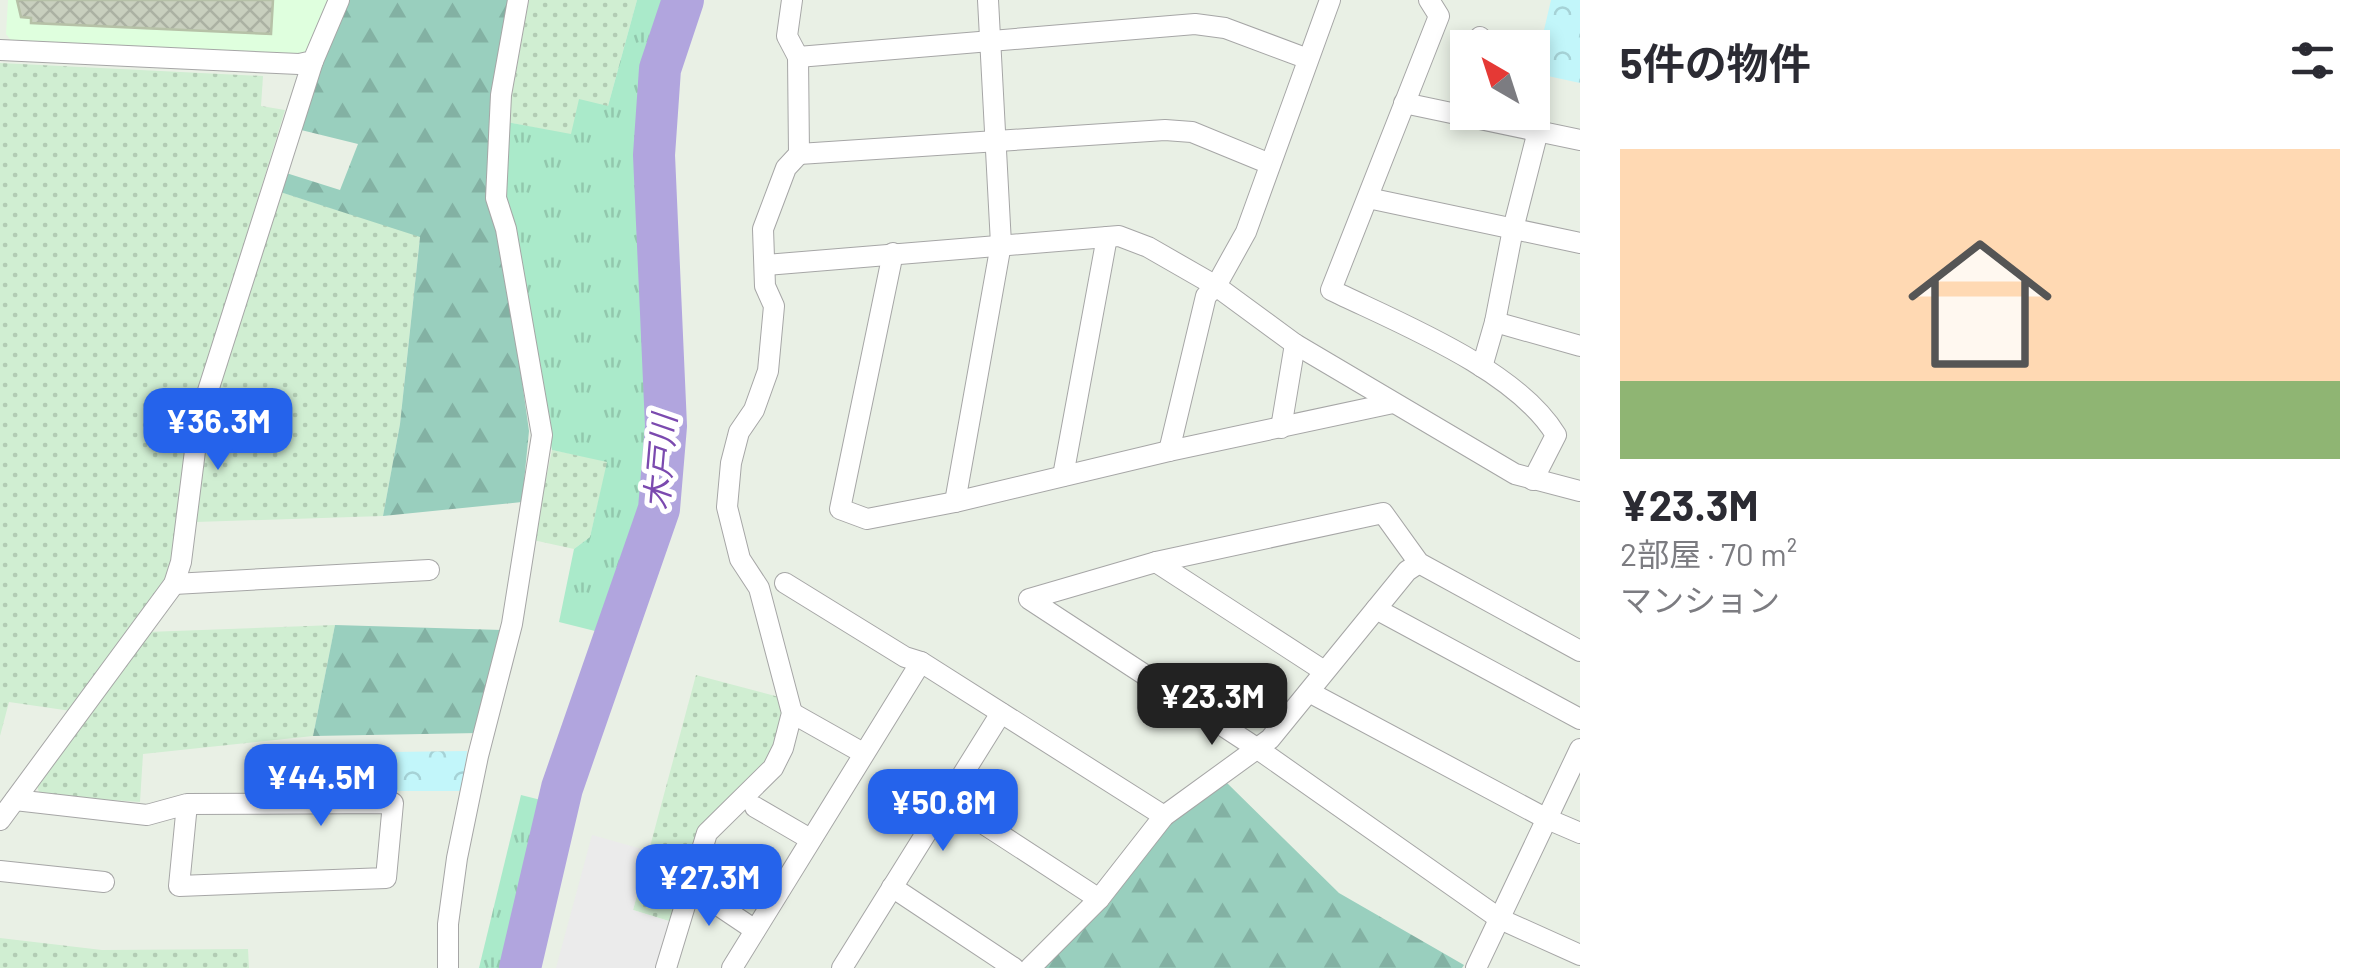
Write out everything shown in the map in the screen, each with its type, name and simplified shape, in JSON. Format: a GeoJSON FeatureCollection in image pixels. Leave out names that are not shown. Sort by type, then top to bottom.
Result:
{"type":"FeatureCollection","features":[{"type":"Feature","properties":{"kind":"street"},"geometry":{"type":"LineString","coordinates":[[0,820],[174,584],[181,562],[199,420],[313,60],[338,0]]}},
{"type":"Feature","properties":{"kind":"street"},"geometry":{"type":"LineString","coordinates":[[448,968],[448,924],[456,858],[512,624],[542,435],[506,230],[496,198],[501,95],[518,0]]}},
{"type":"Feature","properties":{"kind":"street"},"geometry":{"type":"LineString","coordinates":[[666,968],[707,834],[774,768],[792,713],[759,588],[740,559],[727,508],[731,463],[739,432],[754,410],[768,371],[774,306],[765,286],[763,228],[786,168],[798,154],[798,58],[787,36],[792,0]]}},
{"type":"Feature","properties":{"kind":"street"},"geometry":{"type":"LineString","coordinates":[[955,502],[1001,244],[988,0]]}},
{"type":"Feature","properties":{"kind":"street"},"geometry":{"type":"LineString","coordinates":[[1169,451],[1206,296],[1216,286],[1246,232],[1330,0]]}},
{"type":"Feature","properties":{"kind":"street"},"geometry":{"type":"LineString","coordinates":[[1429,0],[1439,16],[1331,290],[1432,338],[1482,367],[1545,417],[1556,435],[1534,480]]}},
{"type":"Feature","properties":{"kind":"street"},"geometry":{"type":"LineString","coordinates":[[798,58],[1195,24],[1226,28],[1308,60]]}},
{"type":"Feature","properties":{"kind":"street"},"geometry":{"type":"LineString","coordinates":[[0,50],[299,64],[313,60]]}},
{"type":"Feature","properties":{"kind":"street"},"geometry":{"type":"LineString","coordinates":[[1404,103],[1450,113]]}},
{"type":"Feature","properties":{"kind":"street"},"geometry":{"type":"LineString","coordinates":[[1533,130],[1580,140]]}},
{"type":"Feature","properties":{"kind":"street"},"geometry":{"type":"LineString","coordinates":[[798,154],[1179,131],[1192,132],[1270,164]]}},
{"type":"Feature","properties":{"kind":"street"},"geometry":{"type":"LineString","coordinates":[[1482,367],[1538,131]]}},
{"type":"Feature","properties":{"kind":"street"},"geometry":{"type":"LineString","coordinates":[[1368,198],[1580,243]]}},
{"type":"Feature","properties":{"kind":"street"},"geometry":{"type":"LineString","coordinates":[[766,264],[1119,236],[1148,247],[1216,286],[1295,344],[1515,474],[1580,491]]}},
{"type":"Feature","properties":{"kind":"street"},"geometry":{"type":"LineString","coordinates":[[1063,476],[1107,237]]}},
{"type":"Feature","properties":{"kind":"street"},"geometry":{"type":"LineString","coordinates":[[893,254],[840,509],[867,519],[1394,403]]}},
{"type":"Feature","properties":{"kind":"street"},"geometry":{"type":"LineString","coordinates":[[1495,322],[1580,346]]}},
{"type":"Feature","properties":{"kind":"street"},"geometry":{"type":"LineString","coordinates":[[1281,428],[1295,344]]}},
{"type":"Feature","properties":{"kind":"street"},"geometry":{"type":"LineString","coordinates":[[1580,651],[1419,563],[1383,513],[1156,562],[1028,599],[1255,747],[1500,919],[1580,955]]}},
{"type":"Feature","properties":{"kind":"street"},"geometry":{"type":"LineString","coordinates":[[1156,562],[1324,671]]}},
{"type":"Feature","properties":{"kind":"street"},"geometry":{"type":"LineString","coordinates":[[1030,968],[1099,898],[1164,816],[1270,739],[1407,572],[1419,563]]}},
{"type":"Feature","properties":{"kind":"street"},"geometry":{"type":"LineString","coordinates":[[174,584],[429,570]]}},
{"type":"Feature","properties":{"kind":"street"},"geometry":{"type":"LineString","coordinates":[[784,583],[904,657],[921,662],[1164,816]]}},
{"type":"Feature","properties":{"kind":"street"},"geometry":{"type":"LineString","coordinates":[[1376,609],[1580,718]]}},
{"type":"Feature","properties":{"kind":"street"},"geometry":{"type":"LineString","coordinates":[[732,968],[921,662]]}},
{"type":"Feature","properties":{"kind":"street"},"geometry":{"type":"LineString","coordinates":[[1309,692],[1580,833]]}},
{"type":"Feature","properties":{"kind":"street"},"geometry":{"type":"LineString","coordinates":[[792,713],[863,753]]}},
{"type":"Feature","properties":{"kind":"street"},"geometry":{"type":"LineString","coordinates":[[842,968],[1001,713]]}},
{"type":"Feature","properties":{"kind":"street"},"geometry":{"type":"LineString","coordinates":[[1476,968],[1580,749]]}},
{"type":"Feature","properties":{"kind":"street"},"geometry":{"type":"LineString","coordinates":[[15,800],[147,815],[187,804],[393,803],[386,878],[179,886],[187,804]]}},
{"type":"Feature","properties":{"kind":"street"},"geometry":{"type":"LineString","coordinates":[[947,800],[1099,898]]}},
{"type":"Feature","properties":{"kind":"street"},"geometry":{"type":"LineString","coordinates":[[754,807],[810,840]]}},
{"type":"Feature","properties":{"kind":"street"},"geometry":{"type":"LineString","coordinates":[[0,871],[104,882]]}},
{"type":"Feature","properties":{"kind":"street"},"geometry":{"type":"LineString","coordinates":[[691,887],[755,930]]}},
{"type":"Feature","properties":{"kind":"street"},"geometry":{"type":"LineString","coordinates":[[892,888],[1014,968]]}},
{"type":"Feature","properties":{"kind":"shaded area"},"geometry":{"type":"Polygon","coordinates":[[[8,0],[331,0],[311,51],[294,54],[13,43],[6,34],[8,0]]]}},
{"type":"Feature","properties":{"kind":"shaded area"},"geometry":{"type":"Polygon","coordinates":[[[529,0],[637,0],[608,106],[571,135],[507,122],[529,0]]]}},
{"type":"Feature","properties":{"kind":"shaded area"},"geometry":{"type":"Polygon","coordinates":[[[0,63],[263,76],[261,106],[285,110],[196,401],[153,394],[150,434],[189,436],[176,560],[71,711],[9,702],[0,736],[0,63]]]}},
{"type":"Feature","properties":{"kind":"shaded area"},"geometry":{"type":"Polygon","coordinates":[[[277,191],[420,236],[400,424],[383,516],[196,522],[208,423],[277,191]]]}},
{"type":"Feature","properties":{"kind":"shaded area"},"geometry":{"type":"Polygon","coordinates":[[[552,450],[608,461],[590,537],[574,549],[533,540],[552,450]]]}},
{"type":"Feature","properties":{"kind":"shaded area"},"geometry":{"type":"Polygon","coordinates":[[[335,625],[313,736],[143,754],[140,802],[40,795],[36,783],[147,632],[335,625]]]}},
{"type":"Feature","properties":{"kind":"shaded area"},"geometry":{"type":"Polygon","coordinates":[[[696,675],[779,697],[784,718],[765,765],[703,825],[672,922],[633,910],[696,675]]]}},
{"type":"Feature","properties":{"kind":"shaded area"},"geometry":{"type":"Polygon","coordinates":[[[592,835],[649,851],[633,910],[672,922],[658,968],[556,968],[592,835]]]}},
{"type":"Feature","properties":{"kind":"shaded area"},"geometry":{"type":"Polygon","coordinates":[[[0,938],[102,950],[248,949],[249,968],[0,968],[0,938]]]}},
{"type":"Feature","properties":{"kind":"green space"},"geometry":{"type":"Polygon","coordinates":[[[347,0],[511,0],[501,231],[529,431],[522,502],[383,516],[400,424],[420,237],[277,191],[283,172],[340,190],[358,144],[297,129],[347,0]]]}},
{"type":"Feature","properties":{"kind":"green space"},"geometry":{"type":"Polygon","coordinates":[[[637,0],[671,0],[648,62],[646,256],[652,408],[644,511],[599,632],[559,622],[574,549],[590,537],[607,462],[552,450],[502,196],[507,122],[571,134],[579,99],[608,106],[637,0]]]}},
{"type":"Feature","properties":{"kind":"green space"},"geometry":{"type":"Polygon","coordinates":[[[1551,0],[1580,0],[1580,83],[1550,76],[1550,30],[1544,30],[1551,0]]]}},
{"type":"Feature","properties":{"kind":"green space"},"geometry":{"type":"Polygon","coordinates":[[[335,625],[502,630],[479,733],[313,736],[335,625]]]}},
{"type":"Feature","properties":{"kind":"green space"},"geometry":{"type":"Polygon","coordinates":[[[467,751],[462,791],[393,791],[391,752],[467,751]]]}},
{"type":"Feature","properties":{"kind":"green space"},"geometry":{"type":"Polygon","coordinates":[[[1226,782],[1339,893],[1464,965],[1462,968],[1043,968],[1108,905],[1170,821],[1226,782]]]}},
{"type":"Feature","properties":{"kind":"green space"},"geometry":{"type":"Polygon","coordinates":[[[521,795],[553,803],[511,968],[479,968],[521,795]]]}},
{"type":"Feature","properties":{"kind":"building"},"geometry":{"type":"Polygon","coordinates":[[[17,0],[273,0],[271,34],[31,23],[31,18],[21,17],[17,0]]]}},
{"type":"Feature","properties":{"kind":"waterway","name":"木戸川"},"geometry":{"type":"LineString","coordinates":[[520,968],[562,788],[659,509],[666,426],[654,155],[660,69],[683,0]]}}]}
